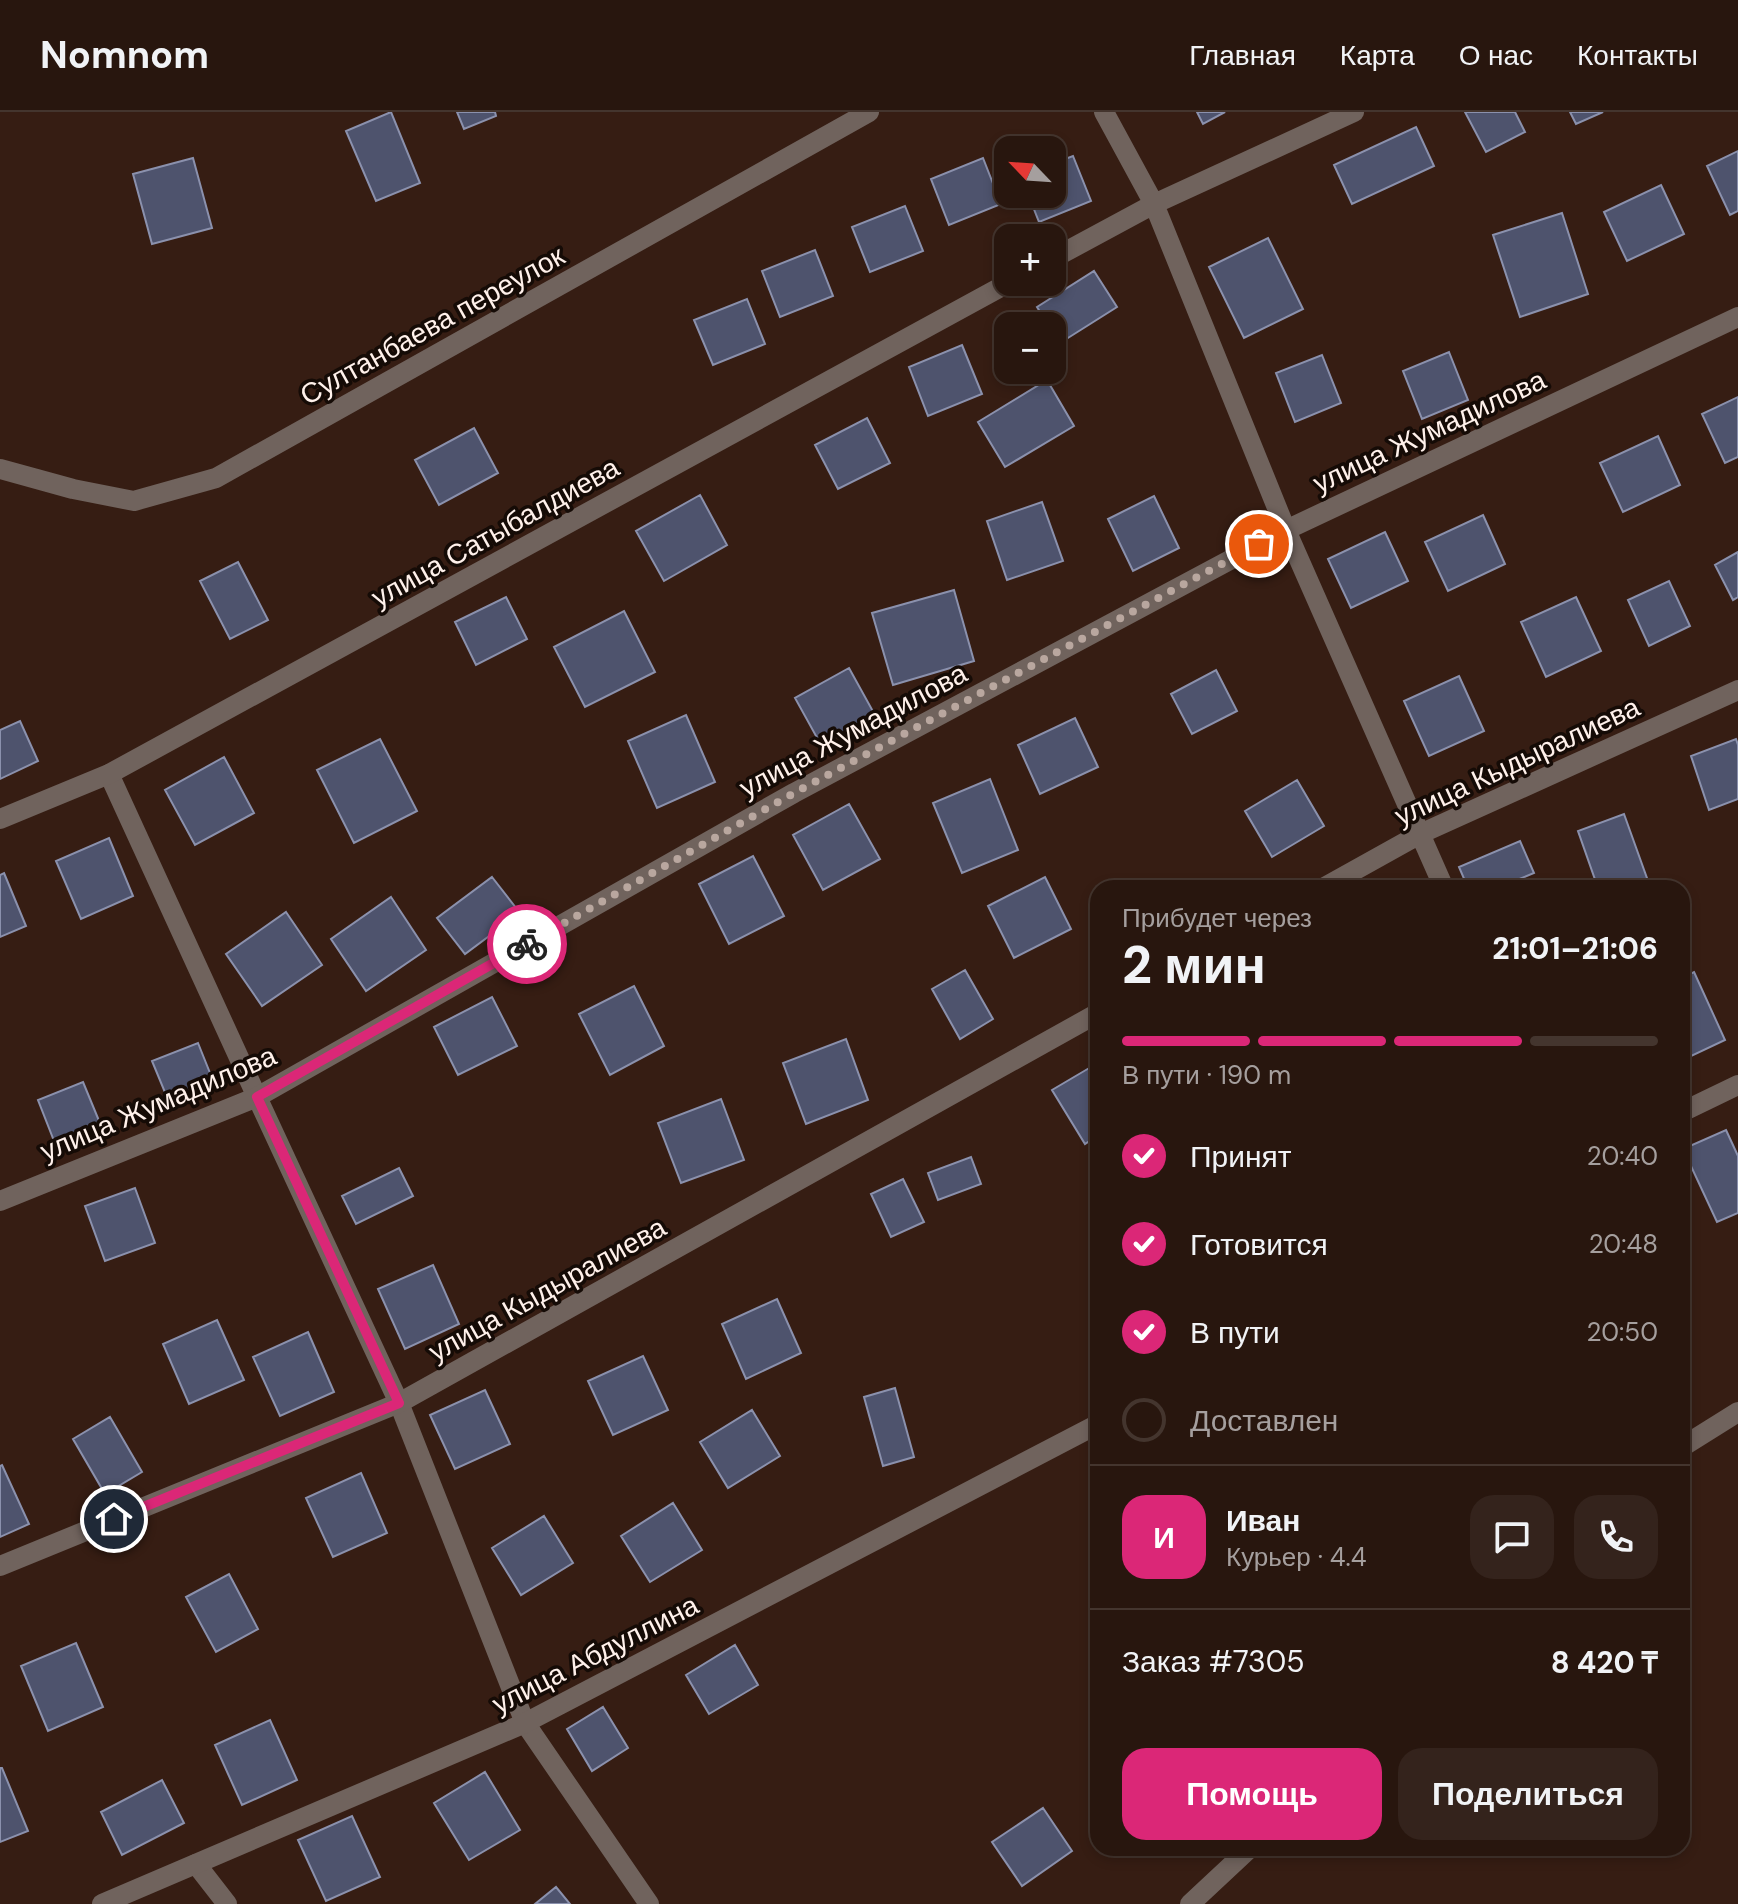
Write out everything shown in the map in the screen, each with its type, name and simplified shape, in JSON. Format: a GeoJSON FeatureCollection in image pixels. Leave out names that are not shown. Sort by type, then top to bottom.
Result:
{"type":"FeatureCollection","features":[{"type":"Feature","properties":{"kind":"street","name":"Султанбаева переулок"},"geometry":{"type":"LineString","coordinates":[[0,469],[73,489],[134,501],[216,478],[869,112]]}},
{"type":"Feature","properties":{"kind":"street"},"geometry":{"type":"LineString","coordinates":[[1104,112],[1154,204],[1286,530],[1440,880]]}},
{"type":"Feature","properties":{"kind":"street"},"geometry":{"type":"LineString","coordinates":[[1066,251],[1154,204],[1354,112]]}},
{"type":"Feature","properties":{"kind":"street","name":"улица Сатыбалдиева"},"geometry":{"type":"LineString","coordinates":[[0,819],[109,774],[994,291]]}},
{"type":"Feature","properties":{"kind":"street","name":"улица Жумадилова"},"geometry":{"type":"LineString","coordinates":[[0,1201],[257,1097],[794,793],[1286,530],[1738,317]]}},
{"type":"Feature","properties":{"kind":"street","name":"улица Кыдыралиева"},"geometry":{"type":"LineString","coordinates":[[1337,880],[1420,834],[1738,690]]}},
{"type":"Feature","properties":{"kind":"street"},"geometry":{"type":"LineString","coordinates":[[109,774],[399,1403],[525,1723],[649,1904]]}},
{"type":"Feature","properties":{"kind":"street","name":"улица Кыдыралиева"},"geometry":{"type":"LineString","coordinates":[[0,1566],[399,1403],[1090,1017]]}},
{"type":"Feature","properties":{"kind":"street"},"geometry":{"type":"LineString","coordinates":[[1690,1108],[1738,1085]]}},
{"type":"Feature","properties":{"kind":"street"},"geometry":{"type":"LineString","coordinates":[[1690,1442],[1738,1412]]}},
{"type":"Feature","properties":{"kind":"street","name":"улица Абдуллина"},"geometry":{"type":"LineString","coordinates":[[102,1904],[525,1723],[1090,1428]]}},
{"type":"Feature","properties":{"kind":"street"},"geometry":{"type":"LineString","coordinates":[[1190,1904],[1241,1856]]}},
{"type":"Feature","properties":{"kind":"street"},"geometry":{"type":"LineString","coordinates":[[196,1864],[227,1904]]}},
{"type":"Feature","properties":{"kind":"building"},"geometry":{"type":"Polygon","coordinates":[[[391,112],[420,183],[376,201],[346,131],[391,112]]]}},
{"type":"Feature","properties":{"kind":"building"},"geometry":{"type":"Polygon","coordinates":[[[457,112],[495,112],[496,116],[464,129],[457,112]]]}},
{"type":"Feature","properties":{"kind":"building"},"geometry":{"type":"Polygon","coordinates":[[[1197,112],[1225,112],[1203,124],[1197,112]]]}},
{"type":"Feature","properties":{"kind":"building"},"geometry":{"type":"Polygon","coordinates":[[[1465,112],[1515,112],[1525,132],[1486,152],[1465,112]]]}},
{"type":"Feature","properties":{"kind":"building"},"geometry":{"type":"Polygon","coordinates":[[[1570,112],[1603,112],[1576,124],[1570,112]]]}},
{"type":"Feature","properties":{"kind":"building"},"geometry":{"type":"Polygon","coordinates":[[[1416,127],[1434,166],[1352,204],[1334,165],[1416,127]]]}},
{"type":"Feature","properties":{"kind":"building"},"geometry":{"type":"Polygon","coordinates":[[[1738,151],[1738,211],[1730,215],[1707,166],[1738,151]]]}},
{"type":"Feature","properties":{"kind":"building"},"geometry":{"type":"Polygon","coordinates":[[[1073,156],[1091,201],[1039,222],[1034,208],[1066,208],[1066,159],[1073,156]]]}},
{"type":"Feature","properties":{"kind":"building"},"geometry":{"type":"Polygon","coordinates":[[[193,158],[212,228],[152,244],[133,174],[193,158]]]}},
{"type":"Feature","properties":{"kind":"building"},"geometry":{"type":"Polygon","coordinates":[[[983,158],[994,186],[994,207],[949,225],[931,179],[983,158]]]}},
{"type":"Feature","properties":{"kind":"building"},"geometry":{"type":"Polygon","coordinates":[[[1661,185],[1684,234],[1627,261],[1604,212],[1661,185]]]}},
{"type":"Feature","properties":{"kind":"building"},"geometry":{"type":"Polygon","coordinates":[[[905,206],[923,251],[870,272],[852,227],[905,206]]]}},
{"type":"Feature","properties":{"kind":"building"},"geometry":{"type":"Polygon","coordinates":[[[1562,213],[1588,294],[1520,317],[1493,235],[1562,213]]]}},
{"type":"Feature","properties":{"kind":"building"},"geometry":{"type":"Polygon","coordinates":[[[1268,238],[1303,309],[1244,338],[1209,267],[1268,238]]]}},
{"type":"Feature","properties":{"kind":"building"},"geometry":{"type":"Polygon","coordinates":[[[815,250],[833,296],[780,317],[762,271],[815,250]]]}},
{"type":"Feature","properties":{"kind":"building"},"geometry":{"type":"Polygon","coordinates":[[[1094,271],[1117,307],[1066,339],[1066,312],[1040,312],[1037,307],[1054,296],[1066,296],[1066,289],[1094,271]]]}},
{"type":"Feature","properties":{"kind":"building"},"geometry":{"type":"Polygon","coordinates":[[[747,299],[765,344],[713,365],[694,320],[747,299]]]}},
{"type":"Feature","properties":{"kind":"building"},"geometry":{"type":"Polygon","coordinates":[[[962,345],[982,394],[928,416],[909,367],[962,345]]]}},
{"type":"Feature","properties":{"kind":"building"},"geometry":{"type":"Polygon","coordinates":[[[1449,352],[1468,400],[1422,419],[1403,371],[1449,352]]]}},
{"type":"Feature","properties":{"kind":"building"},"geometry":{"type":"Polygon","coordinates":[[[1322,355],[1341,403],[1295,422],[1276,373],[1322,355]]]}},
{"type":"Feature","properties":{"kind":"building"},"geometry":{"type":"Polygon","coordinates":[[[1040,384],[1049,384],[1074,426],[1005,467],[978,422],[1040,384]]]}},
{"type":"Feature","properties":{"kind":"building"},"geometry":{"type":"Polygon","coordinates":[[[1738,397],[1738,457],[1725,463],[1702,414],[1738,397]]]}},
{"type":"Feature","properties":{"kind":"building"},"geometry":{"type":"Polygon","coordinates":[[[867,418],[890,463],[838,489],[815,445],[867,418]]]}},
{"type":"Feature","properties":{"kind":"building"},"geometry":{"type":"Polygon","coordinates":[[[474,428],[498,473],[439,505],[415,460],[474,428]]]}},
{"type":"Feature","properties":{"kind":"building"},"geometry":{"type":"Polygon","coordinates":[[[1658,436],[1680,485],[1623,512],[1600,463],[1658,436]]]}},
{"type":"Feature","properties":{"kind":"building"},"geometry":{"type":"Polygon","coordinates":[[[700,495],[727,545],[664,581],[636,531],[700,495]]]}},
{"type":"Feature","properties":{"kind":"building"},"geometry":{"type":"Polygon","coordinates":[[[1154,496],[1179,548],[1133,571],[1108,519],[1154,496]]]}},
{"type":"Feature","properties":{"kind":"building"},"geometry":{"type":"Polygon","coordinates":[[[1042,502],[1063,561],[1007,580],[987,521],[1042,502]]]}},
{"type":"Feature","properties":{"kind":"building"},"geometry":{"type":"Polygon","coordinates":[[[1483,515],[1505,564],[1448,591],[1425,542],[1483,515]]]}},
{"type":"Feature","properties":{"kind":"building"},"geometry":{"type":"Polygon","coordinates":[[[1385,532],[1408,581],[1351,608],[1328,559],[1385,532]]]}},
{"type":"Feature","properties":{"kind":"building"},"geometry":{"type":"Polygon","coordinates":[[[1738,552],[1738,597],[1733,600],[1715,565],[1738,552]]]}},
{"type":"Feature","properties":{"kind":"building"},"geometry":{"type":"Polygon","coordinates":[[[238,562],[268,620],[230,639],[200,581],[238,562]]]}},
{"type":"Feature","properties":{"kind":"building"},"geometry":{"type":"Polygon","coordinates":[[[1669,581],[1690,626],[1649,646],[1628,600],[1669,581]]]}},
{"type":"Feature","properties":{"kind":"building"},"geometry":{"type":"Polygon","coordinates":[[[954,590],[974,661],[893,685],[872,613],[954,590]]]}},
{"type":"Feature","properties":{"kind":"building"},"geometry":{"type":"Polygon","coordinates":[[[506,597],[527,639],[476,665],[455,622],[506,597]]]}},
{"type":"Feature","properties":{"kind":"building"},"geometry":{"type":"Polygon","coordinates":[[[1576,597],[1601,651],[1546,677],[1521,622],[1576,597]]]}},
{"type":"Feature","properties":{"kind":"building"},"geometry":{"type":"Polygon","coordinates":[[[624,611],[655,672],[585,707],[554,647],[624,611]]]}},
{"type":"Feature","properties":{"kind":"building"},"geometry":{"type":"Polygon","coordinates":[[[849,668],[875,715],[821,745],[795,698],[849,668]]]}},
{"type":"Feature","properties":{"kind":"building"},"geometry":{"type":"Polygon","coordinates":[[[1216,670],[1237,711],[1192,734],[1171,694],[1216,670]]]}},
{"type":"Feature","properties":{"kind":"building"},"geometry":{"type":"Polygon","coordinates":[[[1459,676],[1484,731],[1429,756],[1404,701],[1459,676]]]}},
{"type":"Feature","properties":{"kind":"building"},"geometry":{"type":"Polygon","coordinates":[[[686,715],[715,782],[657,808],[628,741],[686,715]]]}},
{"type":"Feature","properties":{"kind":"building"},"geometry":{"type":"Polygon","coordinates":[[[1075,718],[1098,767],[1040,794],[1018,745],[1075,718]]]}},
{"type":"Feature","properties":{"kind":"building"},"geometry":{"type":"Polygon","coordinates":[[[20,721],[38,761],[0,779],[0,730],[20,721]]]}},
{"type":"Feature","properties":{"kind":"building"},"geometry":{"type":"Polygon","coordinates":[[[380,739],[417,811],[354,843],[317,770],[380,739]]]}},
{"type":"Feature","properties":{"kind":"building"},"geometry":{"type":"Polygon","coordinates":[[[1736,739],[1738,799],[1709,810],[1691,756],[1736,739]]]}},
{"type":"Feature","properties":{"kind":"building"},"geometry":{"type":"Polygon","coordinates":[[[224,757],[254,813],[195,845],[165,790],[224,757]]]}},
{"type":"Feature","properties":{"kind":"building"},"geometry":{"type":"Polygon","coordinates":[[[990,779],[1018,850],[962,873],[933,803],[990,779]]]}},
{"type":"Feature","properties":{"kind":"building"},"geometry":{"type":"Polygon","coordinates":[[[1297,780],[1324,826],[1272,857],[1245,811],[1297,780]]]}},
{"type":"Feature","properties":{"kind":"building"},"geometry":{"type":"Polygon","coordinates":[[[849,804],[880,859],[823,890],[793,835],[849,804]]]}},
{"type":"Feature","properties":{"kind":"building"},"geometry":{"type":"Polygon","coordinates":[[[1624,814],[1648,880],[1595,880],[1578,831],[1624,814]]]}},
{"type":"Feature","properties":{"kind":"building"},"geometry":{"type":"Polygon","coordinates":[[[109,838],[133,896],[81,919],[56,861],[109,838]]]}},
{"type":"Feature","properties":{"kind":"building"},"geometry":{"type":"Polygon","coordinates":[[[1520,841],[1534,873],[1517,880],[1465,880],[1459,867],[1520,841]]]}},
{"type":"Feature","properties":{"kind":"building"},"geometry":{"type":"Polygon","coordinates":[[[753,856],[784,916],[729,944],[699,884],[753,856]]]}},
{"type":"Feature","properties":{"kind":"building"},"geometry":{"type":"Polygon","coordinates":[[[4,873],[26,926],[0,937],[0,875],[4,873]]]}},
{"type":"Feature","properties":{"kind":"building"},"geometry":{"type":"Polygon","coordinates":[[[492,877],[520,913],[465,954],[437,918],[492,877]]]}},
{"type":"Feature","properties":{"kind":"building"},"geometry":{"type":"Polygon","coordinates":[[[1045,877],[1071,929],[1014,958],[988,906],[1045,877]]]}},
{"type":"Feature","properties":{"kind":"building"},"geometry":{"type":"Polygon","coordinates":[[[391,897],[426,950],[366,991],[331,939],[391,897]]]}},
{"type":"Feature","properties":{"kind":"building"},"geometry":{"type":"Polygon","coordinates":[[[286,912],[322,965],[262,1006],[226,954],[286,912]]]}},
{"type":"Feature","properties":{"kind":"building"},"geometry":{"type":"Polygon","coordinates":[[[965,970],[993,1019],[960,1039],[932,989],[965,970]]]}},
{"type":"Feature","properties":{"kind":"building"},"geometry":{"type":"Polygon","coordinates":[[[1694,972],[1725,1040],[1690,1057],[1690,974],[1694,972]]]}},
{"type":"Feature","properties":{"kind":"building"},"geometry":{"type":"Polygon","coordinates":[[[634,986],[664,1046],[610,1075],[579,1014],[634,986]]]}},
{"type":"Feature","properties":{"kind":"building"},"geometry":{"type":"Polygon","coordinates":[[[492,997],[517,1046],[458,1075],[434,1027],[492,997]]]}},
{"type":"Feature","properties":{"kind":"building"},"geometry":{"type":"Polygon","coordinates":[[[846,1039],[868,1100],[806,1124],[783,1063],[846,1039]]]}},
{"type":"Feature","properties":{"kind":"building"},"geometry":{"type":"Polygon","coordinates":[[[198,1043],[216,1088],[171,1107],[152,1061],[198,1043]]]}},
{"type":"Feature","properties":{"kind":"building"},"geometry":{"type":"Polygon","coordinates":[[[1090,1068],[1090,1141],[1085,1144],[1052,1090],[1090,1068]]]}},
{"type":"Feature","properties":{"kind":"building"},"geometry":{"type":"Polygon","coordinates":[[[83,1082],[102,1128],[56,1146],[38,1100],[83,1082]]]}},
{"type":"Feature","properties":{"kind":"building"},"geometry":{"type":"Polygon","coordinates":[[[721,1099],[744,1160],[681,1183],[658,1123],[721,1099]]]}},
{"type":"Feature","properties":{"kind":"building"},"geometry":{"type":"Polygon","coordinates":[[[1726,1130],[1738,1156],[1738,1213],[1717,1222],[1690,1164],[1690,1146],[1726,1130]]]}},
{"type":"Feature","properties":{"kind":"building"},"geometry":{"type":"Polygon","coordinates":[[[971,1157],[981,1184],[938,1200],[928,1173],[971,1157]]]}},
{"type":"Feature","properties":{"kind":"building"},"geometry":{"type":"Polygon","coordinates":[[[399,1168],[413,1196],[356,1224],[342,1196],[399,1168]]]}},
{"type":"Feature","properties":{"kind":"building"},"geometry":{"type":"Polygon","coordinates":[[[903,1179],[924,1222],[891,1237],[871,1194],[903,1179]]]}},
{"type":"Feature","properties":{"kind":"building"},"geometry":{"type":"Polygon","coordinates":[[[135,1188],[155,1243],[105,1261],[85,1206],[135,1188]]]}},
{"type":"Feature","properties":{"kind":"building"},"geometry":{"type":"Polygon","coordinates":[[[433,1265],[459,1324],[405,1349],[378,1289],[433,1265]]]}},
{"type":"Feature","properties":{"kind":"building"},"geometry":{"type":"Polygon","coordinates":[[[777,1299],[801,1353],[746,1379],[722,1324],[777,1299]]]}},
{"type":"Feature","properties":{"kind":"building"},"geometry":{"type":"Polygon","coordinates":[[[217,1320],[244,1380],[189,1404],[163,1344],[217,1320]]]}},
{"type":"Feature","properties":{"kind":"building"},"geometry":{"type":"Polygon","coordinates":[[[308,1332],[334,1392],[280,1416],[253,1357],[308,1332]]]}},
{"type":"Feature","properties":{"kind":"building"},"geometry":{"type":"Polygon","coordinates":[[[643,1356],[668,1410],[613,1435],[588,1381],[643,1356]]]}},
{"type":"Feature","properties":{"kind":"building"},"geometry":{"type":"Polygon","coordinates":[[[895,1388],[914,1457],[883,1466],[864,1397],[895,1388]]]}},
{"type":"Feature","properties":{"kind":"building"},"geometry":{"type":"Polygon","coordinates":[[[485,1390],[510,1444],[455,1469],[430,1415],[485,1390]]]}},
{"type":"Feature","properties":{"kind":"building"},"geometry":{"type":"Polygon","coordinates":[[[752,1410],[780,1456],[728,1488],[700,1442],[752,1410]]]}},
{"type":"Feature","properties":{"kind":"building"},"geometry":{"type":"Polygon","coordinates":[[[110,1417],[142,1472],[105,1494],[73,1439],[110,1417]]]}},
{"type":"Feature","properties":{"kind":"building"},"geometry":{"type":"Polygon","coordinates":[[[0,1466],[29,1524],[0,1537],[0,1466]]]}},
{"type":"Feature","properties":{"kind":"building"},"geometry":{"type":"Polygon","coordinates":[[[361,1473],[387,1533],[333,1557],[306,1498],[361,1473]]]}},
{"type":"Feature","properties":{"kind":"building"},"geometry":{"type":"Polygon","coordinates":[[[673,1503],[702,1550],[650,1582],[621,1536],[673,1503]]]}},
{"type":"Feature","properties":{"kind":"building"},"geometry":{"type":"Polygon","coordinates":[[[544,1516],[573,1563],[521,1595],[492,1548],[544,1516]]]}},
{"type":"Feature","properties":{"kind":"building"},"geometry":{"type":"Polygon","coordinates":[[[229,1574],[258,1629],[216,1652],[186,1597],[229,1574]]]}},
{"type":"Feature","properties":{"kind":"building"},"geometry":{"type":"Polygon","coordinates":[[[76,1643],[103,1707],[48,1731],[21,1666],[76,1643]]]}},
{"type":"Feature","properties":{"kind":"building"},"geometry":{"type":"Polygon","coordinates":[[[735,1645],[758,1685],[709,1714],[686,1675],[735,1645]]]}},
{"type":"Feature","properties":{"kind":"building"},"geometry":{"type":"Polygon","coordinates":[[[603,1707],[628,1748],[592,1771],[567,1729],[603,1707]]]}},
{"type":"Feature","properties":{"kind":"building"},"geometry":{"type":"Polygon","coordinates":[[[270,1720],[297,1780],[242,1805],[215,1745],[270,1720]]]}},
{"type":"Feature","properties":{"kind":"building"},"geometry":{"type":"Polygon","coordinates":[[[0,1768],[28,1831],[0,1842],[0,1768]]]}},
{"type":"Feature","properties":{"kind":"building"},"geometry":{"type":"Polygon","coordinates":[[[485,1772],[520,1830],[469,1860],[434,1803],[485,1772]]]}},
{"type":"Feature","properties":{"kind":"building"},"geometry":{"type":"Polygon","coordinates":[[[162,1780],[184,1823],[122,1855],[101,1812],[162,1780]]]}},
{"type":"Feature","properties":{"kind":"building"},"geometry":{"type":"Polygon","coordinates":[[[1043,1808],[1072,1851],[1022,1886],[992,1842],[1043,1808]]]}},
{"type":"Feature","properties":{"kind":"building"},"geometry":{"type":"Polygon","coordinates":[[[352,1816],[380,1877],[326,1901],[298,1840],[352,1816]]]}},
{"type":"Feature","properties":{"kind":"building"},"geometry":{"type":"Polygon","coordinates":[[[556,1887],[570,1904],[535,1904],[556,1887]]]}},
{"type":"Feature","properties":{"kind":"way so far"},"geometry":{"type":"LineString","coordinates":[[527,944],[794,793],[1259,544]]}},
{"type":"Feature","properties":{"kind":"route"},"geometry":{"type":"LineString","coordinates":[[114,1519],[399,1403],[257,1097],[527,944]]}}]}
